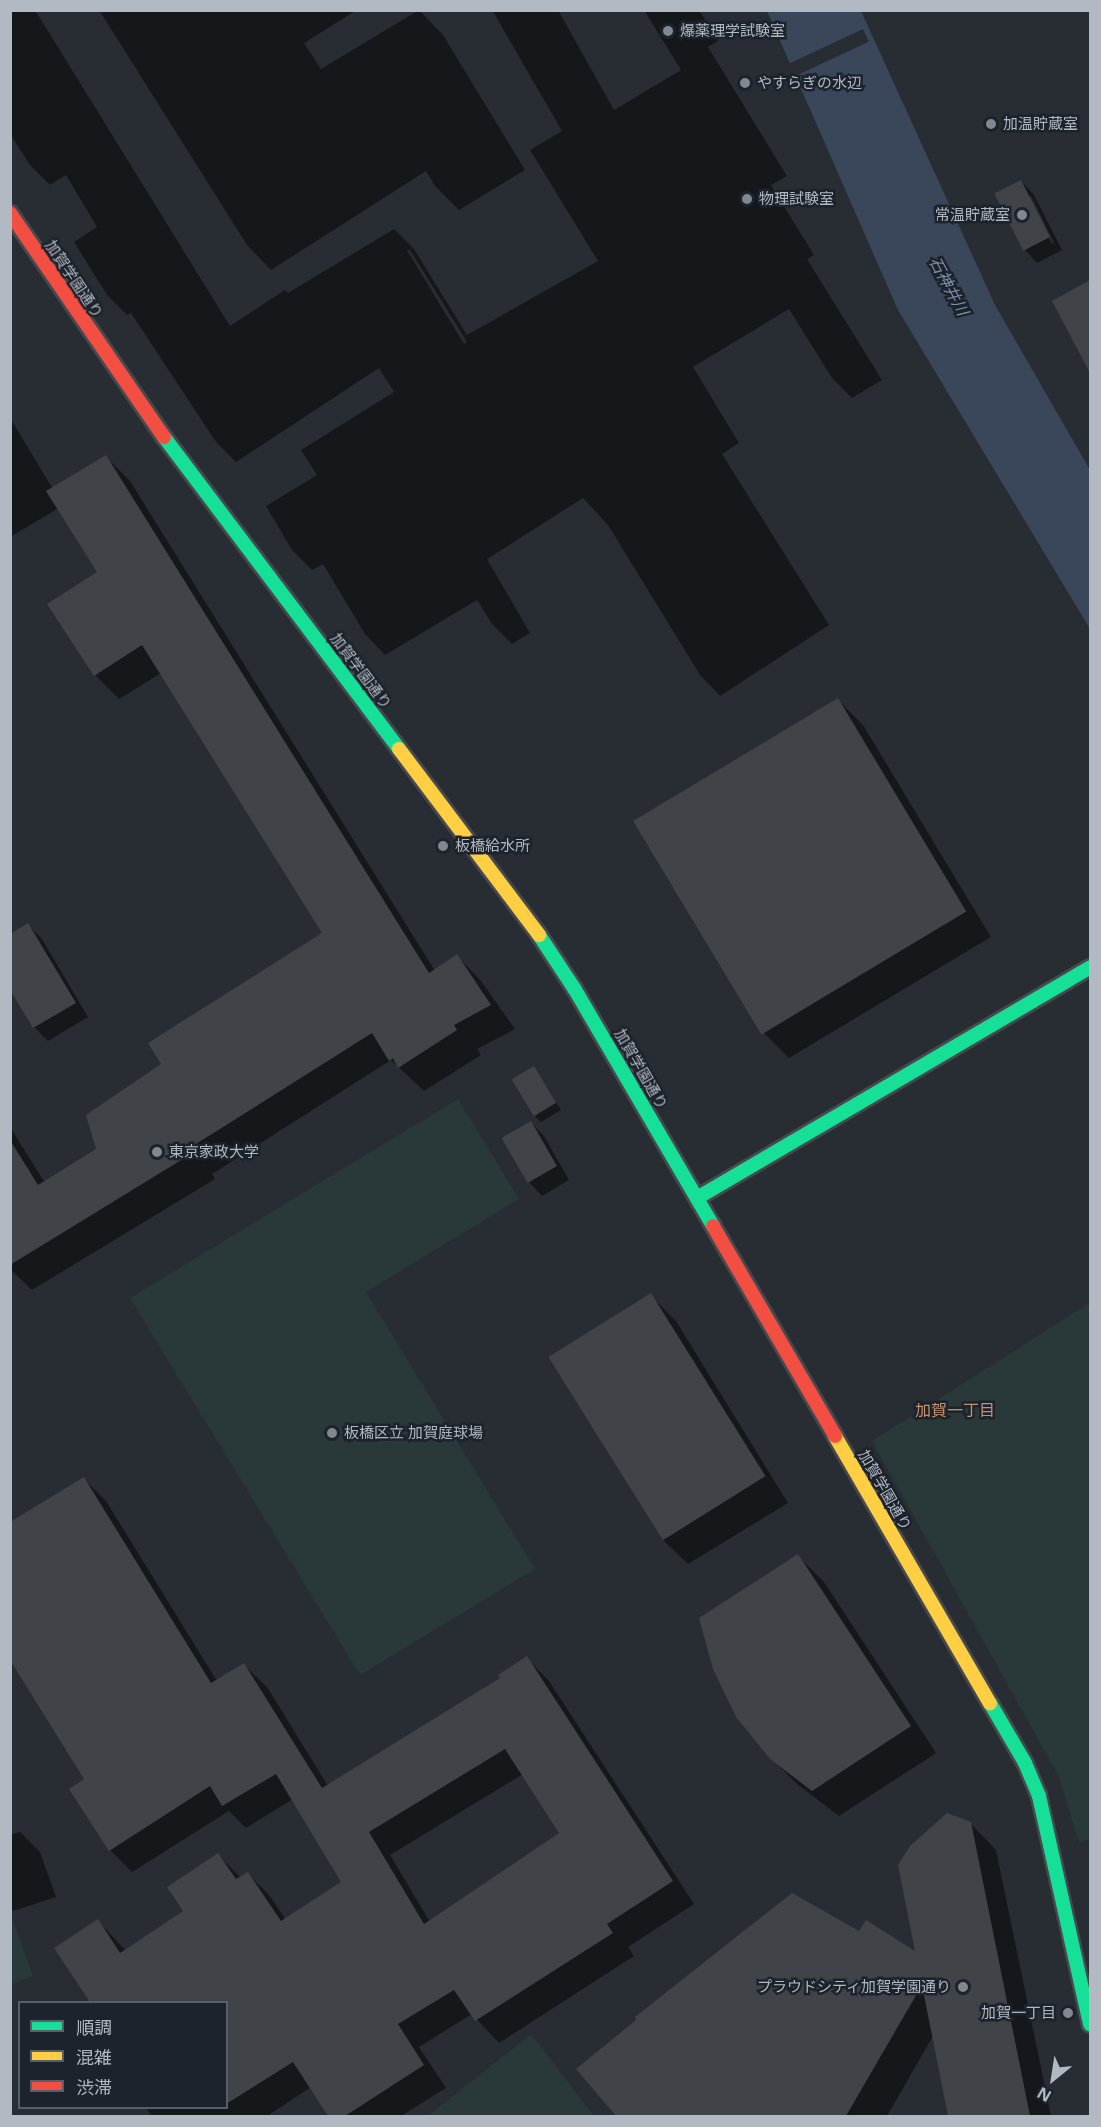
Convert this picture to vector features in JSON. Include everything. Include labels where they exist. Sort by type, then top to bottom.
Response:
[{"type":"street","name":"加賀学園通り","points":[[10,213],[150,419],[541,937],[574,988],[1025,1763],[1039,1796],[1055,1859],[1090,2024]]},
{"type":"street","points":[[697,1198],[1090,967]]},
{"type":"shaded area","name":"板橋区立 加賀庭球場","points":[[458,1099],[519,1199],[366,1292],[535,1569],[360,1675],[130,1298]]},
{"type":"shaded area","points":[[1088,1304],[1090,1308],[1090,1839],[1079,1843],[1059,1777],[872,1441]]},
{"type":"shaded area","points":[[10,1912],[33,1976],[11,1984],[10,1984]]},
{"type":"shaded area","points":[[531,2034],[594,2116],[428,2116]]},
{"type":"water","name":"石神井川","points":[[767,11],[861,11],[995,305],[1090,470],[1090,629],[898,310]]},
{"type":"pier","points":[[863,29],[869,42],[795,76],[789,64]]},
{"type":"building","name":"常温貯蔵室","points":[[1021,180],[1050,237],[1023,251],[994,194]]},
{"type":"building","points":[[1090,280],[1090,373],[1052,301]]},
{"type":"building","points":[[106,455],[429,973],[457,954],[491,1005],[454,1025],[457,1030],[398,1068],[393,1058],[389,1061],[372,1033],[188,1149],[191,1154],[10,1265],[10,1140],[38,1185],[96,1149],[86,1115],[161,1064],[148,1043],[322,933],[142,645],[94,676],[47,604],[97,572],[46,491]]},
{"type":"building","points":[[838,698],[966,911],[761,1035],[633,821]]},
{"type":"building","points":[[28,923],[76,1003],[33,1028],[10,990],[10,934]]},
{"type":"building","points":[[534,1066],[556,1103],[534,1116],[512,1079]]},
{"type":"building","points":[[531,1121],[557,1166],[528,1183],[502,1138]]},
{"type":"building","points":[[651,1293],[765,1476],[663,1540],[548,1357]]},
{"type":"building","points":[[84,1477],[211,1683],[244,1663],[322,1788],[500,1678],[498,1675],[527,1656],[673,1881],[607,1924],[613,1933],[475,2021],[454,1990],[398,2024],[424,2065],[345,2116],[328,2116],[293,2062],[228,2103],[228,2001],[89,2001],[54,1948],[98,1919],[120,1953],[183,1911],[167,1887],[218,1853],[236,1879],[248,1872],[281,1921],[341,1882],[276,1774],[222,1806],[210,1786],[109,1851],[69,1789],[84,1779],[10,1660],[10,1522]],"holes":[[[505,1749],[559,1833],[424,1924],[369,1832]]]},
{"type":"building","points":[[798,1554],[911,1726],[812,1791],[770,1759],[736,1717],[713,1669],[699,1618]]},
{"type":"building","points":[[947,1813],[971,1822],[1030,2116],[948,2116],[922,1985],[846,2116],[616,2116],[576,2069],[636,2020],[635,2017],[792,1893],[859,1931],[866,1920],[915,1951],[898,1865],[910,1846]]},
{"type":"traffic: fast","points":[[164,437],[399,749]]},
{"type":"traffic: fast","points":[[539,935],[574,988],[713,1226]]},
{"type":"traffic: fast","points":[[697,1198],[1090,967]]},
{"type":"traffic: fast","points":[[990,1703],[1025,1763],[1039,1796],[1090,2024]]},
{"type":"traffic: slow","points":[[399,749],[539,935]]},
{"type":"traffic: slow","points":[[835,1436],[990,1703]]},
{"type":"traffic: jam","points":[[10,213],[164,437]]},
{"type":"traffic: jam","points":[[713,1226],[835,1436]]},
{"type":"place","name":"爆薬理学試験室","points":[[668,31]]},
{"type":"place","name":"やすらぎの水辺","points":[[745,83]]},
{"type":"place","name":"加温貯蔵室","points":[[991,124]]},
{"type":"place","name":"物理試験室","points":[[747,199]]},
{"type":"place","name":"常温貯蔵室","points":[[1022,215]]},
{"type":"place","name":"板橋給水所","points":[[443,846]]},
{"type":"place","name":"東京家政大学","points":[[157,1152]]},
{"type":"place","name":"板橋区立 加賀庭球場","points":[[332,1433]]},
{"type":"place","name":"プラウドシティ加賀学園通り","points":[[963,1987]]},
{"type":"place","name":"加賀一丁目","points":[[1068,2013]]},
{"type":"district","name":"加賀一丁目","points":[[955,1410]]}]
